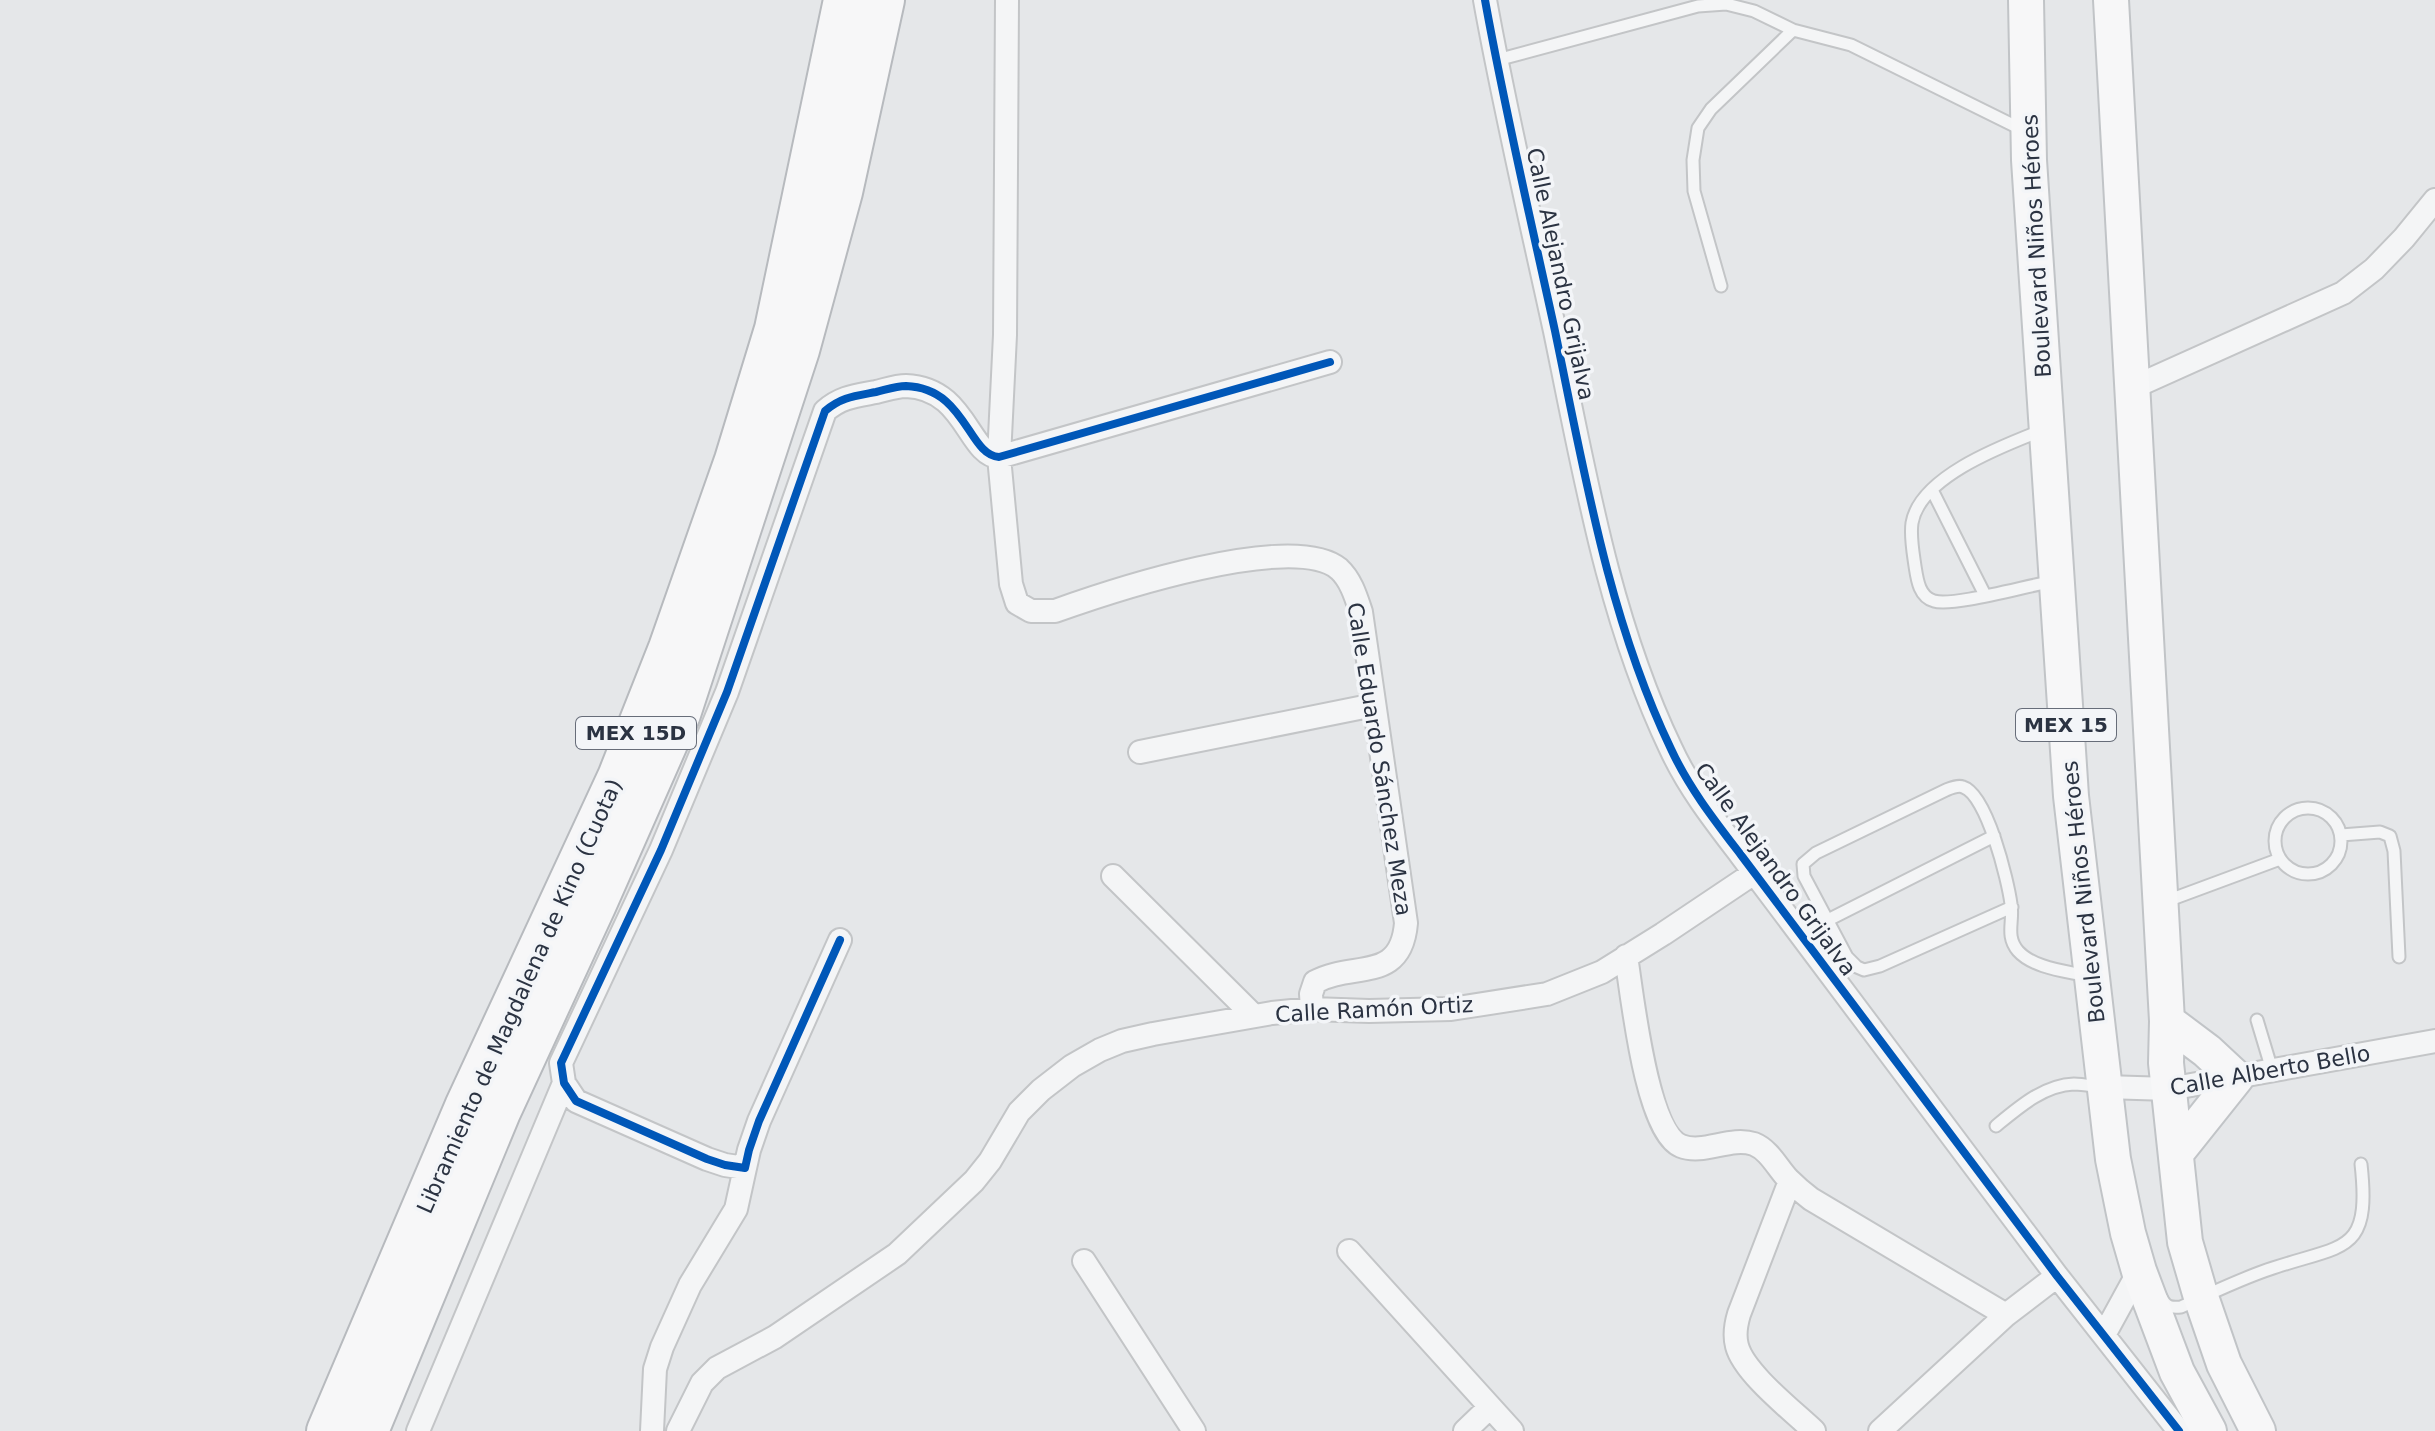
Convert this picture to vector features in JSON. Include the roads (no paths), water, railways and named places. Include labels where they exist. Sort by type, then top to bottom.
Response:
[{"type":"highway","name":"Libramiento de Magdalena de Kino (Cuota)","points":[[327,1431],[465,1107],[618,777],[669,648],[735,460],[775,329],[844,0]]},
{"type":"highway","name":"Libramiento de Magdalena de Kino (Cuota)","points":[[368,1431],[500,1112],[680,714],[799,350],[842,192],[884,0]]},
{"type":"main road","name":"Boulevard Niños Héroes","points":[[2026,0],[2029,133],[2071,796],[2113,1159],[2139,1271],[2177,1372],[2209,1431]]},
{"type":"main road","points":[[2111,0],[2167,1021],[2166,1063],[2185,1242],[2224,1364],[2258,1431]]},
{"type":"main road","points":[[2167,1021],[2236,1078],[2177,1152]]},
{"type":"street","points":[[999,457],[1005,335],[1007,0]]},
{"type":"street","name":"Calle Alejandro Grijalva","points":[[1485,0],[1590,497],[1634,655],[1671,750],[1694,793],[2057,1276],[2179,1431]]},
{"type":"street","points":[[2134,387],[2343,293],[2374,269],[2435,200]]},
{"type":"street","points":[[745,1168],[707,1159],[576,1101],[564,1083],[561,1063],[661,850],[727,692],[825,411],[837,400],[904,386],[920,389],[943,398],[955,408],[982,449],[992,457],[999,457],[1330,362]]},
{"type":"street","name":"Calle Eduardo Sánchez Meza","points":[[999,457],[1011,584],[1017,603],[1031,611],[1055,611],[1223,562],[1285,556],[1321,561],[1338,568],[1352,585],[1361,612],[1406,923],[1405,936],[1393,958],[1382,966],[1325,976],[1315,982],[1311,994],[1312,1009]]},
{"type":"street","points":[[1140,752],[1374,705]]},
{"type":"street","name":"Calle Ramón Ortiz","points":[[1113,876],[1254,1016],[1312,1009],[1451,1009],[1547,994],[1602,972],[1754,873]]},
{"type":"street","points":[[652,1431],[655,1369],[662,1347],[690,1285],[736,1209],[759,1121],[840,940]]},
{"type":"street","points":[[1626,956],[1652,1101],[1672,1141],[1683,1147],[1741,1142],[1764,1149],[1790,1181],[1811,1199],[2006,1315]]},
{"type":"street","points":[[678,1431],[702,1383],[717,1368],[775,1337],[838,1295],[897,1254],[929,1226],[982,1171],[1019,1112],[1072,1066],[1122,1041],[1254,1016]]},
{"type":"street","name":"Calle Alberto Bello","points":[[2105,1087],[2169,1089],[2435,1041]]},
{"type":"street","points":[[418,1431],[564,1083]]},
{"type":"street","points":[[1790,1181],[1739,1314],[1735,1329],[1736,1344],[1743,1360],[1754,1373],[1814,1431]]},
{"type":"street","points":[[1349,1251],[1512,1431]]},
{"type":"street","points":[[1084,1261],[1194,1431]]},
{"type":"street","points":[[2104,1335],[2139,1271]]},
{"type":"street","points":[[1880,1431],[2006,1315],[2057,1276]]},
{"type":"street","points":[[1465,1431],[1490,1407]]},
{"type":"lane","points":[[1497,60],[1684,10],[1726,4],[1754,11],[1793,30],[1851,45],[2029,133]]},
{"type":"lane","points":[[1721,286],[1694,191],[1693,160],[1698,128],[1711,109],[1793,30]]},
{"type":"lane","points":[[2047,428],[1965,464],[1932,490],[1912,522],[1918,582],[1924,594],[1933,601],[1952,602],[2057,581]]},
{"type":"lane","points":[[1932,490],[1985,595]]},
{"type":"lane","points":[[2012,907],[1889,963],[1864,970],[1847,957],[1804,876],[1803,864],[1816,853],[1954,786],[1964,787],[1973,793],[1994,836],[2012,907],[2011,939],[2017,950],[2037,963],[2092,978]]},
{"type":"lane","points":[[2316,808],[2327,813],[2336,823],[2341,835],[2341,848],[2336,860],[2326,869],[2314,874],[2301,874],[2280,859],[2275,846],[2276,833],[2281,821],[2290,812],[2316,808]]},
{"type":"lane","points":[[2341,835],[2380,832],[2390,836],[2394,851],[2399,957]]},
{"type":"lane","points":[[1828,920],[1994,836]]},
{"type":"lane","points":[[2160,904],[2280,859]]},
{"type":"lane","points":[[2257,1020],[2272,1070]]},
{"type":"lane","points":[[1996,1126],[2034,1097],[2051,1089],[2073,1084],[2105,1087]]},
{"type":"lane","points":[[2139,1271],[2150,1280],[2165,1305],[2181,1307],[2272,1268],[2327,1253],[2344,1245],[2355,1233],[2363,1215],[2361,1164]]}]
